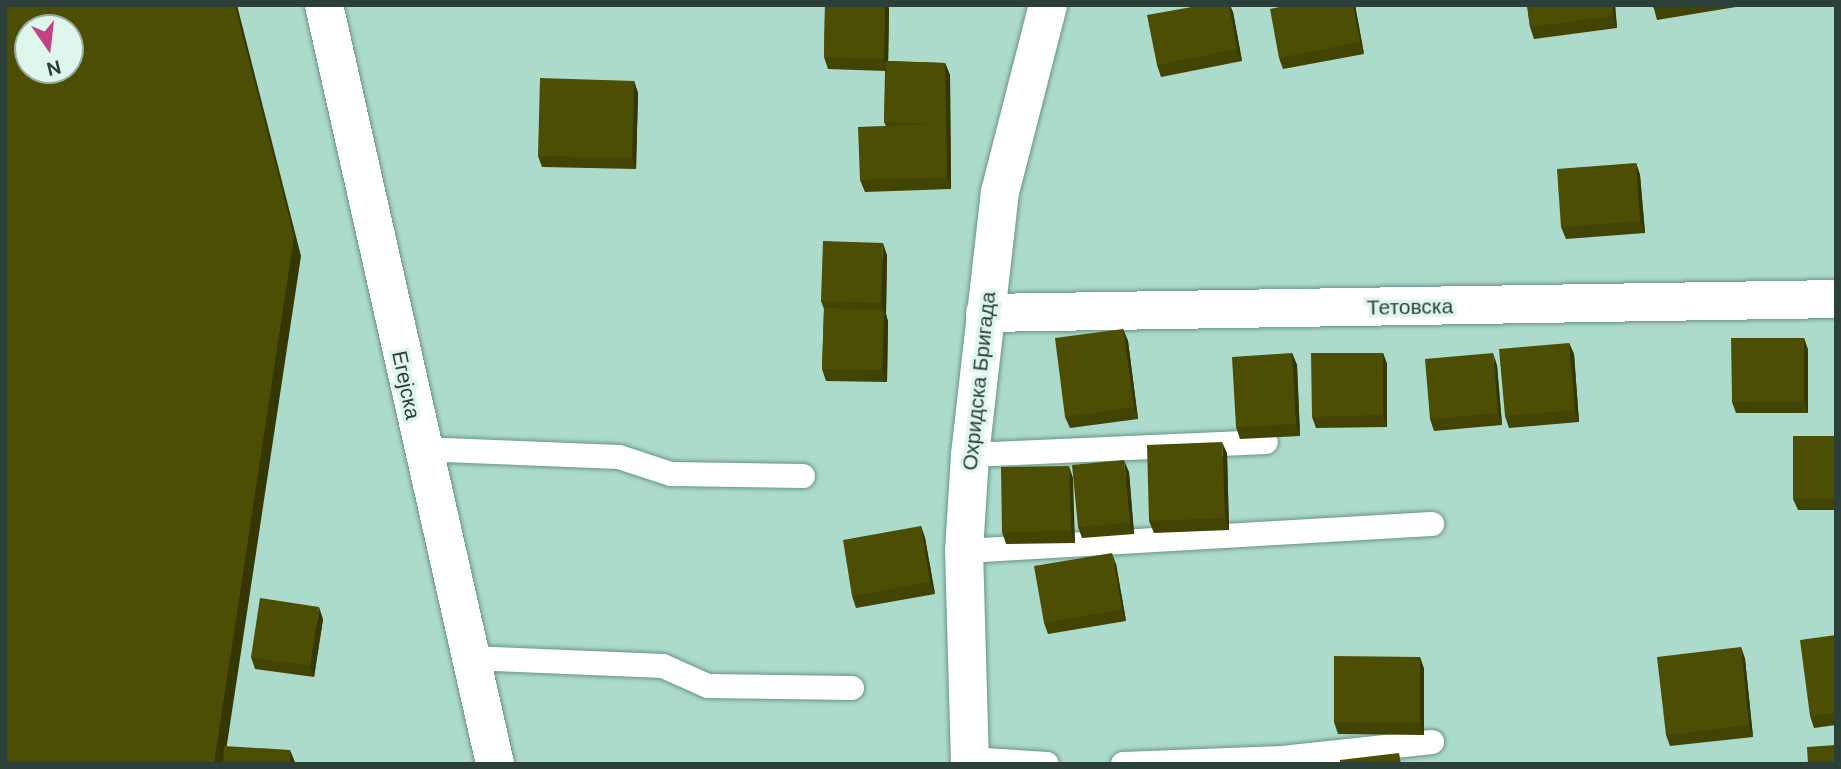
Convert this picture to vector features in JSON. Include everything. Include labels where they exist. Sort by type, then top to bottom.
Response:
[{"type":"street","name":"Егејска","points":[[324,5],[420,449],[495,764]]},
{"type":"street","name":"Охридска Бригада","points":[[970,761],[964,551],[970,455],[1000,192],[1048,5]]},
{"type":"street","name":"Тетовска","points":[[985,313],[1836,299]]},
{"type":"lane","points":[[970,455],[1266,442]]},
{"type":"lane","points":[[420,449],[620,457],[671,474],[803,476]]},
{"type":"lane","points":[[964,551],[1432,524]]},
{"type":"lane","points":[[470,658],[663,666],[708,686],[852,688]]},
{"type":"lane","points":[[1123,764],[1282,758],[1432,742]]},
{"type":"lane","points":[[970,761],[1047,764]]},
{"type":"building","points":[[5,5],[235,5],[294,237],[214,764],[5,764]]},
{"type":"building","points":[[825,5],[885,5],[884,59],[824,57]]},
{"type":"building","points":[[1203,5],[1229,5],[1237,49],[1157,65],[1147,15]]},
{"type":"building","points":[[1289,5],[1353,5],[1360,42],[1279,58],[1270,9]]},
{"type":"building","points":[[1527,5],[1612,5],[1613,16],[1530,27]]},
{"type":"building","points":[[886,61],[945,63],[947,177],[860,180],[858,127],[934,124],[884,122]]},
{"type":"building","points":[[540,78],[634,81],[632,158],[538,156]]},
{"type":"building","points":[[1636,163],[1640,221],[1561,227],[1557,169]]},
{"type":"building","points":[[823,241],[883,243],[881,303],[821,301]]},
{"type":"building","points":[[824,308],[884,310],[882,370],[822,369]]},
{"type":"building","points":[[1123,329],[1134,407],[1065,417],[1055,338]]},
{"type":"building","points":[[1731,338],[1804,338],[1804,401],[1732,402]]},
{"type":"building","points":[[1569,343],[1575,410],[1505,416],[1499,349]]},
{"type":"building","points":[[1292,353],[1296,424],[1236,427],[1232,357]]},
{"type":"building","points":[[1311,353],[1383,353],[1383,415],[1312,417]]},
{"type":"building","points":[[1493,353],[1498,413],[1430,419],[1425,359]]},
{"type":"building","points":[[1793,436],[1836,436],[1836,499],[1793,499]]},
{"type":"building","points":[[1222,442],[1225,518],[1149,521],[1147,445]]},
{"type":"building","points":[[1124,460],[1130,523],[1078,527],[1072,465]]},
{"type":"building","points":[[1069,466],[1071,531],[1002,532],[1001,467]]},
{"type":"building","points":[[921,526],[930,582],[852,596],[843,540]]},
{"type":"building","points":[[1112,553],[1122,609],[1044,623],[1034,566]]},
{"type":"building","points":[[260,598],[319,607],[310,666],[251,657]]},
{"type":"building","points":[[1836,635],[1836,713],[1810,716],[1800,640]]},
{"type":"building","points":[[1741,647],[1749,725],[1666,735],[1657,657]]},
{"type":"building","points":[[1334,656],[1420,657],[1420,723],[1334,722]]},
{"type":"building","points":[[1836,745],[1836,764],[1808,764],[1807,747]]},
{"type":"building","points":[[224,746],[290,750],[290,764],[223,764]]},
{"type":"building","points":[[1399,753],[1401,764],[1340,764],[1340,760]]}]
